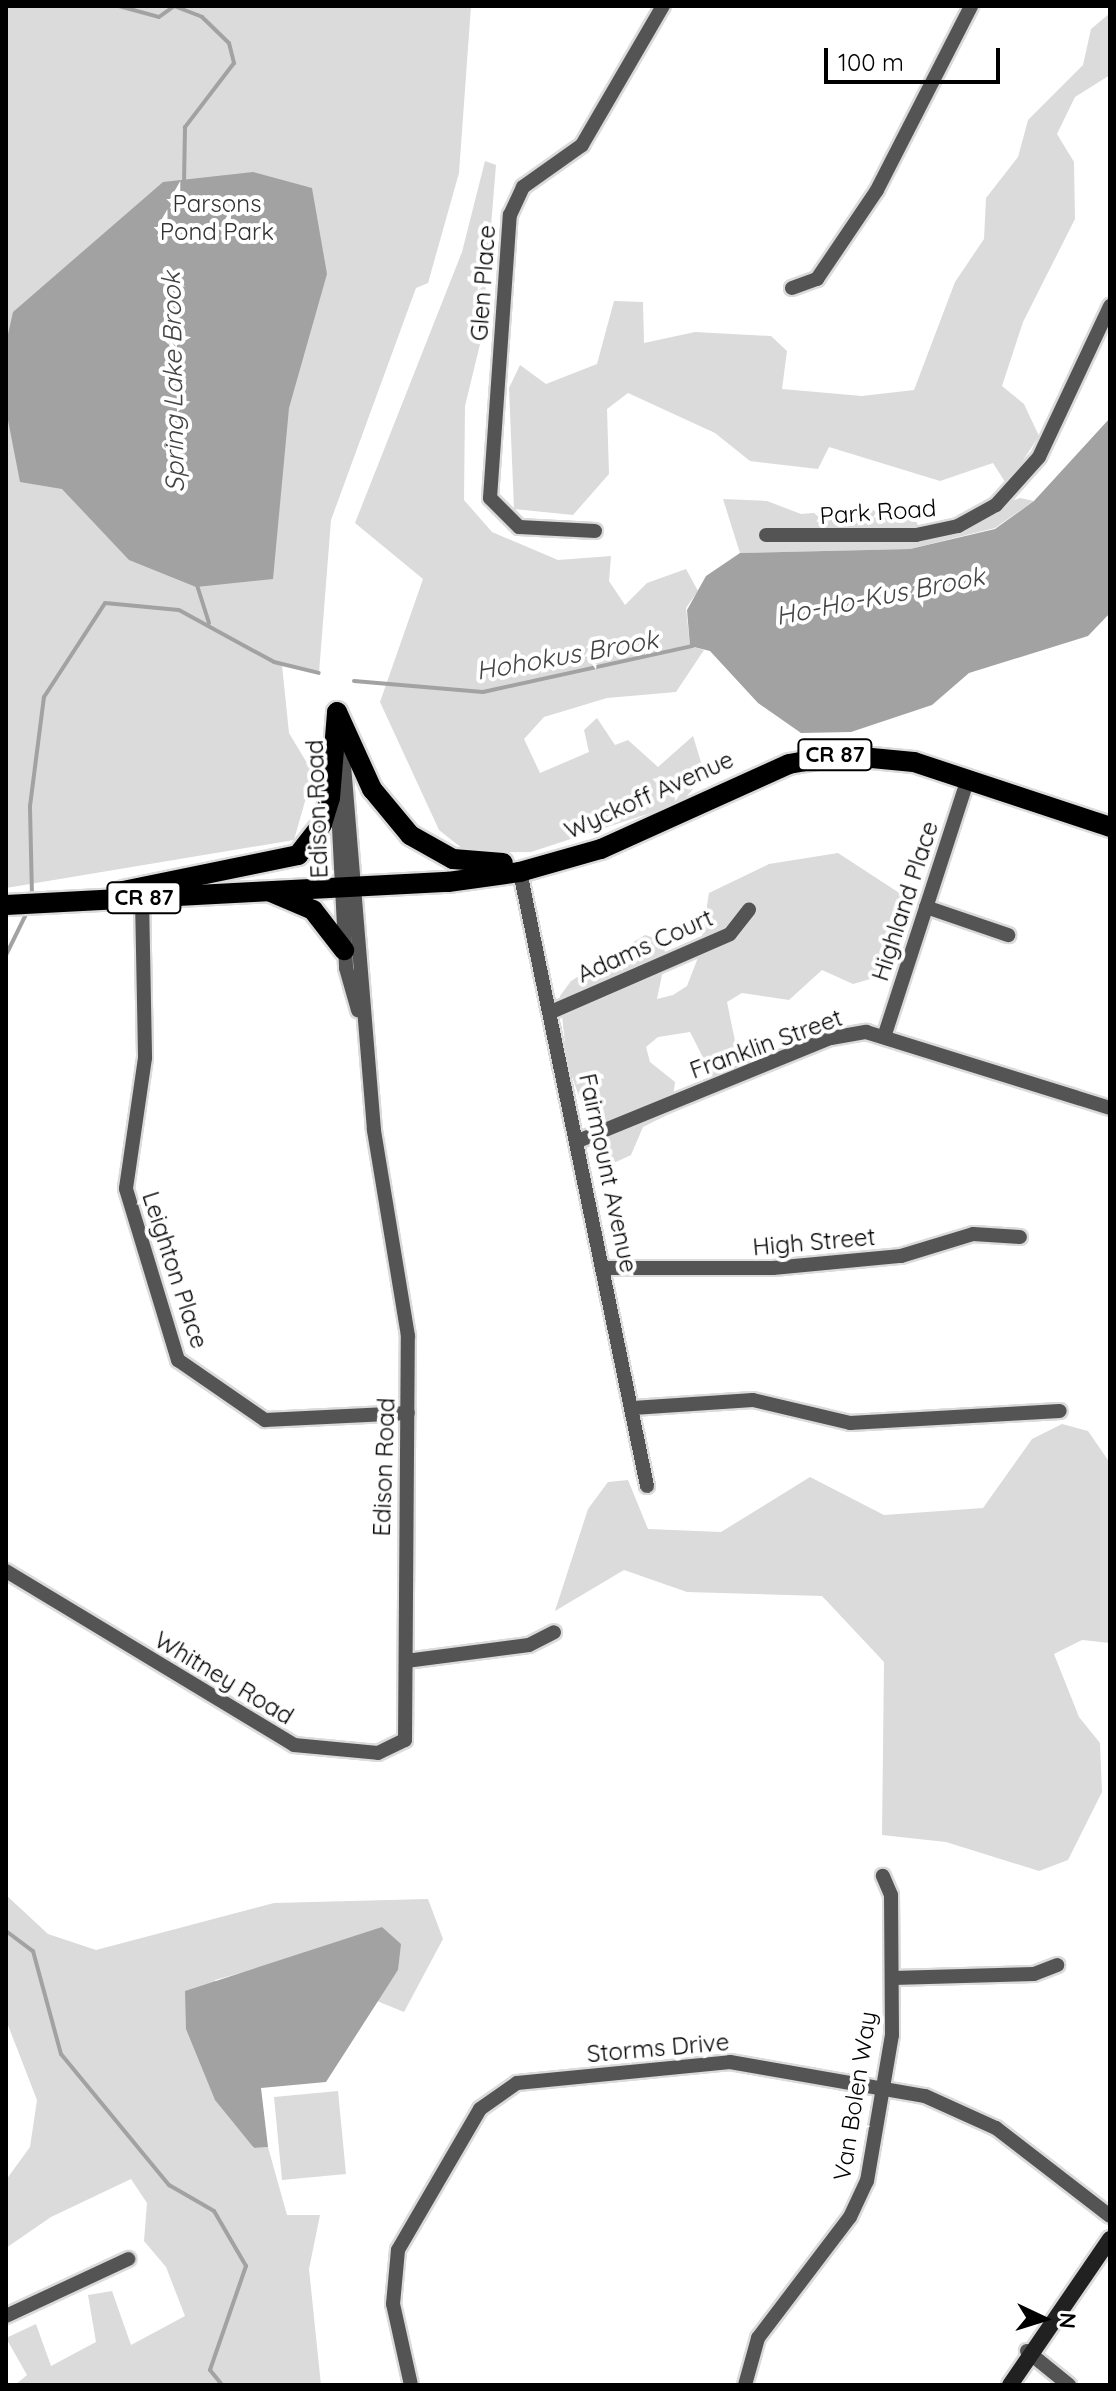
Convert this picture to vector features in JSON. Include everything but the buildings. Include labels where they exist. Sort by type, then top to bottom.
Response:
[{"type":"main road","points":[[337,712],[382,805],[426,846],[476,863],[558,862]]},
{"type":"main road","points":[[89,901],[298,855],[322,824],[330,798],[337,712]]},
{"type":"main road","name":"Wyckoff Avenue","points":[[22,905],[520,872],[558,862],[814,758],[893,757],[1110,827]]},
{"type":"main road","points":[[267,890],[313,910],[344,950]]},
{"type":"main road","points":[[1010,2385],[1027,2351],[1110,2239]]},
{"type":"street","name":"Glen Place","points":[[595,531],[519,527],[490,498],[510,215],[523,187],[582,145],[663,6]]},
{"type":"street","points":[[792,288],[817,279],[869,202],[971,6]]},
{"type":"street","name":"Park Road","points":[[766,535],[916,535],[958,526],[996,505],[1039,457],[1110,306]]},
{"type":"street","name":"Edison Road","points":[[337,712],[349,885],[366,1037],[403,1280],[408,1413],[406,1661]]},
{"type":"street","name":"Highland Place","points":[[885,1034],[967,781]]},
{"type":"street","name":"Fairmount Avenue","points":[[520,872],[608,1268],[647,1486]]},
{"type":"street","name":"Edison Road","points":[[349,885],[344,950],[366,1037]]},
{"type":"street","name":"Leighton Place","points":[[142,898],[145,1058],[126,1189],[178,1360],[265,1420],[408,1413]]},
{"type":"street","points":[[926,907],[1008,935]]},
{"type":"street","name":"Adams Court","points":[[551,1012],[730,934],[749,910]]},
{"type":"street","name":"Franklin Street","points":[[578,1141],[831,1038],[885,1034],[1110,1108]]},
{"type":"street","name":"High Street","points":[[608,1268],[773,1268],[901,1256],[973,1234],[1020,1237]]},
{"type":"street","points":[[633,1408],[753,1400],[841,1423],[1060,1411]]},
{"type":"street","name":"Whitney Road","points":[[6,1571],[258,1727],[307,1748],[397,1748],[408,1728],[406,1661]]},
{"type":"street","points":[[406,1661],[529,1645],[554,1632]]},
{"type":"street","name":"Van Bolen Way","points":[[745,2385],[758,2338],[858,2202],[883,2088],[893,1978],[891,1895],[883,1876]]},
{"type":"street","points":[[893,1978],[1034,1974],[1057,1965]]},
{"type":"street","name":"Storms Drive","points":[[411,2385],[393,2304],[398,2250],[480,2109],[505,2088],[730,2062],[883,2088],[972,2114],[1110,2216]]},
{"type":"street","points":[[6,2316],[128,2259]]},
{"type":"street","points":[[1027,2351],[1069,2385]]},
{"type":"green space","name":"Parsons Pond Park","points":[[6,6],[471,6],[459,173],[428,283],[416,288],[331,520],[319,673],[282,665],[289,733],[313,773],[294,840],[6,888]]},
{"type":"green space","points":[[1110,13],[1110,75],[1075,97],[1057,134],[1074,162],[1075,219],[1023,322],[1002,386],[1024,404],[1039,436],[1007,485],[993,463],[940,481],[829,447],[818,469],[750,461],[715,433],[628,393],[607,409],[609,474],[573,515],[514,509],[509,388],[520,365],[546,384],[597,364],[614,301],[643,302],[644,343],[695,332],[771,336],[787,351],[782,389],[862,396],[914,390],[955,282],[984,239],[986,198],[1018,157],[1028,120],[1083,65],[1091,29]]},
{"type":"green space","points":[[485,161],[496,165],[482,336],[465,406],[464,500],[492,532],[558,560],[611,556],[609,581],[625,605],[647,583],[686,569],[698,591],[686,608],[690,646],[704,650],[676,692],[607,698],[544,717],[524,739],[540,773],[589,752],[584,730],[597,718],[615,745],[628,740],[658,767],[693,736],[705,775],[681,803],[531,852],[468,853],[439,830],[380,702],[423,579],[355,523],[462,252]]},
{"type":"green space","points":[[1020,498],[1034,501],[995,528],[910,549],[740,553],[723,499],[767,501],[801,514],[909,505],[920,530]]},
{"type":"green space","points":[[838,853],[907,898],[894,963],[884,975],[853,984],[822,970],[789,1000],[742,993],[727,1002],[742,1075],[728,1085],[713,1077],[690,1032],[658,1037],[646,1047],[650,1062],[675,1082],[671,1113],[643,1127],[631,1155],[616,1162],[601,1157],[567,1063],[560,996],[571,981],[645,935],[661,940],[666,955],[657,999],[673,995],[687,986],[699,955],[709,893],[769,864]]},
{"type":"green space","points":[[1062,1424],[1088,1431],[1110,1463],[1110,1643],[1082,1640],[1054,1654],[1079,1717],[1100,1743],[1102,1792],[1068,1860],[1039,1871],[946,1842],[882,1835],[884,1662],[822,1596],[687,1592],[624,1570],[555,1611],[588,1509],[608,1482],[628,1480],[648,1529],[721,1532],[810,1477],[884,1515],[983,1508],[1032,1439]]},
{"type":"green space","points":[[6,1895],[48,1934],[96,1950],[274,1903],[428,1899],[443,1939],[404,2012],[377,2001],[398,1970],[382,1927],[340,1946],[215,1980],[253,2148],[268,2147],[287,2215],[320,2215],[309,2269],[321,2385],[15,2385],[27,2375],[6,2338],[36,2324],[51,2366],[96,2342],[88,2295],[112,2291],[131,2345],[185,2316],[166,2267],[144,2241],[147,2203],[131,2179],[51,2217],[6,2248],[6,2180],[30,2147],[37,2100],[6,2020]]},
{"type":"green space","points":[[338,2091],[346,2174],[282,2180],[274,2097]]},
{"type":"water","points":[[253,172],[312,188],[327,274],[289,408],[273,579],[196,587],[129,560],[62,489],[20,482],[6,410],[6,343],[13,312],[163,182]]},
{"type":"water","name":"Ho-Ho-Kus Brook","points":[[1110,418],[1110,613],[1088,636],[969,673],[932,705],[851,732],[801,733],[758,703],[710,651],[690,646],[687,610],[706,576],[740,553],[910,549],[995,529],[1034,501]]},
{"type":"water","points":[[382,1927],[401,1944],[398,1970],[326,2082],[261,2088],[268,2147],[254,2148],[215,2100],[186,2029],[185,1991]]},
{"type":"waterway","name":"Spring Lake Brook","points":[[119,6],[159,17],[174,6],[202,17],[229,43],[234,63],[185,127],[184,182]]},
{"type":"waterway","name":"Spring Lake Brook","points":[[196,582],[209,623]]},
{"type":"waterway","name":"Hohokus Brook","points":[[32,896],[30,806],[44,697],[105,603],[179,610],[274,662],[319,673]]},
{"type":"waterway","name":"Hohokus Brook","points":[[354,681],[483,692],[693,646]]},
{"type":"waterway","points":[[6,955],[29,908]]},
{"type":"waterway","name":"Hohokus Brook","points":[[6,1931],[33,1951],[61,2054],[169,2185],[214,2211],[246,2266],[210,2370],[222,2385]]}]
